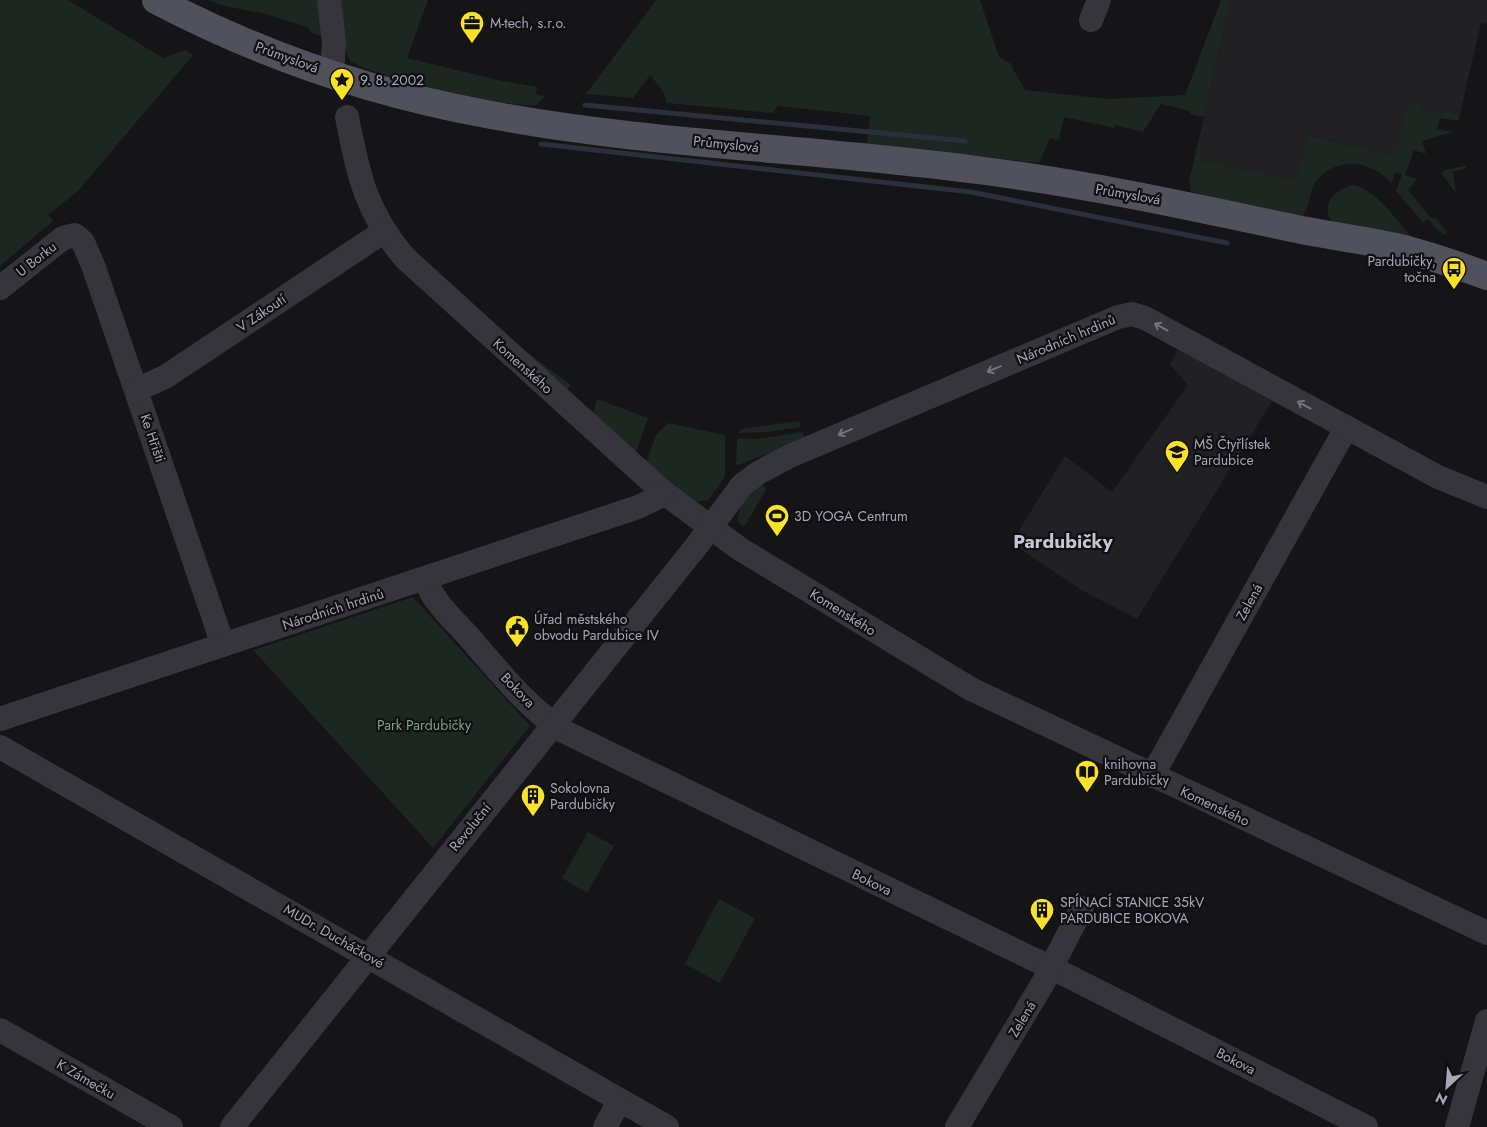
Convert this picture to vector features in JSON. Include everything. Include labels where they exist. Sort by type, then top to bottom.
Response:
[{"type":"main road","name":"Průmyslová","points":[[156,0],[249,44],[332,74],[411,97],[511,119],[750,147],[975,169],[1170,201],[1312,232],[1403,249],[1487,276]]},
{"type":"main road","name":"Průmyslová","points":[[1312,232],[1420,264],[1487,289]]},
{"type":"street","points":[[329,0],[334,42],[332,74]]},
{"type":"street","name":"Komenského","points":[[347,117],[360,178],[383,232],[422,275],[663,492],[710,528],[756,559],[971,689],[1487,933]]},
{"type":"street","name":"V Zákoutí","points":[[136,390],[165,377],[383,232]]},
{"type":"street","name":"U Borku","points":[[0,288],[58,242],[69,235],[75,236]]},
{"type":"street","name":"Ke Hřišti","points":[[75,236],[83,242],[88,251],[223,645]]},
{"type":"street","name":"Národních hrdinů","points":[[710,528],[742,485],[758,473],[790,456],[1118,317],[1132,314],[1145,318],[1438,477],[1487,497]]},
{"type":"street","name":"Zelená","points":[[1152,776],[1346,428]]},
{"type":"street","name":"Národních hrdinů","points":[[0,719],[638,507],[655,499],[663,492]]},
{"type":"street","name":"Revoluční","points":[[232,1127],[367,955],[710,528]]},
{"type":"street","name":"Bokova","points":[[425,579],[435,599],[496,667],[552,724],[1050,968],[1366,1127]]},
{"type":"street","name":"MUDr. Ducháčkové","points":[[0,747],[667,1127]]},
{"type":"street","name":"Zelená","points":[[957,1127],[1050,968],[1082,908]]},
{"type":"street","points":[[1457,1127],[1487,1021]]},
{"type":"street","name":"K Zámečku","points":[[0,1030],[171,1127]]},
{"type":"street","points":[[605,1127],[620,1100]]},
{"type":"shaded area","points":[[1231,0],[1487,0],[1487,24],[1481,23],[1460,114],[1445,110],[1444,114],[1421,109],[1396,156],[1308,135],[1297,180],[1200,160],[1201,144],[1198,143]]},
{"type":"shaded area","name":"MŠ Čtyřlístek Pardubice","points":[[1179,347],[1273,400],[1137,619],[1083,591],[1011,543],[1065,456],[1112,492],[1188,385],[1170,365]]},
{"type":"green space","points":[[0,0],[68,0],[163,58],[185,50],[193,55],[78,191],[48,215],[53,221],[0,266]]},
{"type":"green space","points":[[207,0],[320,0],[322,36],[313,34],[307,27],[266,14],[224,6]]},
{"type":"green space","points":[[338,0],[428,0],[407,58],[502,81],[537,87],[536,94],[545,96],[536,105],[500,102],[410,82],[361,66],[350,60],[347,55],[343,41]]},
{"type":"green space","points":[[656,0],[980,0],[999,57],[1010,63],[1025,90],[1108,99],[1185,95],[1221,0],[1231,0],[1204,117],[1190,114],[1190,111],[1161,104],[1143,132],[1115,125],[1114,128],[1064,117],[1059,140],[1050,138],[1039,163],[867,144],[870,116],[778,106],[773,113],[667,103],[664,93],[650,75],[633,98],[586,94]]},
{"type":"green space","points":[[1408,102],[1422,105],[1421,109],[1444,113],[1445,110],[1460,114],[1458,121],[1440,118],[1437,129],[1453,132],[1422,141],[1426,154],[1414,150],[1405,175],[1417,179],[1408,190],[1432,219],[1435,217],[1446,231],[1447,236],[1437,230],[1428,219],[1423,223],[1396,191],[1402,174],[1395,172],[1392,184],[1374,170],[1353,164],[1332,168],[1323,174],[1315,183],[1306,211],[1300,218],[1191,192],[1189,181],[1198,143],[1201,143],[1200,160],[1297,180],[1307,135],[1396,156]]},
{"type":"green space","points":[[1465,166],[1466,168],[1453,172],[1456,193],[1442,174],[1444,170]]},
{"type":"green space","points":[[1355,185],[1364,189],[1381,202],[1416,242],[1335,225],[1328,212],[1328,205],[1331,199],[1341,190]]},
{"type":"green space","points":[[528,353],[571,385],[565,392],[525,356]]},
{"type":"green space","points":[[597,399],[648,418],[635,455],[592,417]]},
{"type":"green space","points":[[799,421],[801,427],[767,432],[738,433],[741,429]]},
{"type":"green space","points":[[668,423],[725,435],[725,477],[708,500],[696,502],[645,465],[656,435]]},
{"type":"green space","points":[[803,432],[805,440],[738,465],[736,464],[737,438],[757,439]]},
{"type":"green space","points":[[759,484],[767,488],[744,527],[737,522],[741,504]]},
{"type":"green space","name":"Park Pardubičky","points":[[413,597],[530,726],[433,848],[253,650]]},
{"type":"green space","points":[[588,832],[614,846],[587,893],[562,878]]},
{"type":"green space","points":[[719,899],[755,918],[720,983],[685,964]]},
{"type":"waterway","points":[[585,105],[965,141]]},
{"type":"waterway","points":[[541,144],[971,192],[1227,243]]},
{"type":"place","name":"M-tech, s.r.o.","points":[[472,44]]},
{"type":"place","name":"9. 8. 2002","points":[[342,101]]},
{"type":"place","name":"Pardubičky, točna","points":[[1454,290]]},
{"type":"place","name":"MŠ Čtyřlístek Pardubice","points":[[1177,473]]},
{"type":"place","name":"3D YOGA Centrum","points":[[777,537]]},
{"type":"place","name":"Úřad městského obvodu Pardubice IV","points":[[517,648]]},
{"type":"place","name":"knihovna Pardubičky","points":[[1087,793]]},
{"type":"place","name":"Sokolovna Pardubičky","points":[[533,817]]},
{"type":"place","name":"SPÍNACÍ STANICE 35kV PARDUBICE BOKOVA","points":[[1042,931]]},
{"type":"district","name":"Pardubičky","points":[[1063,541]]}]
